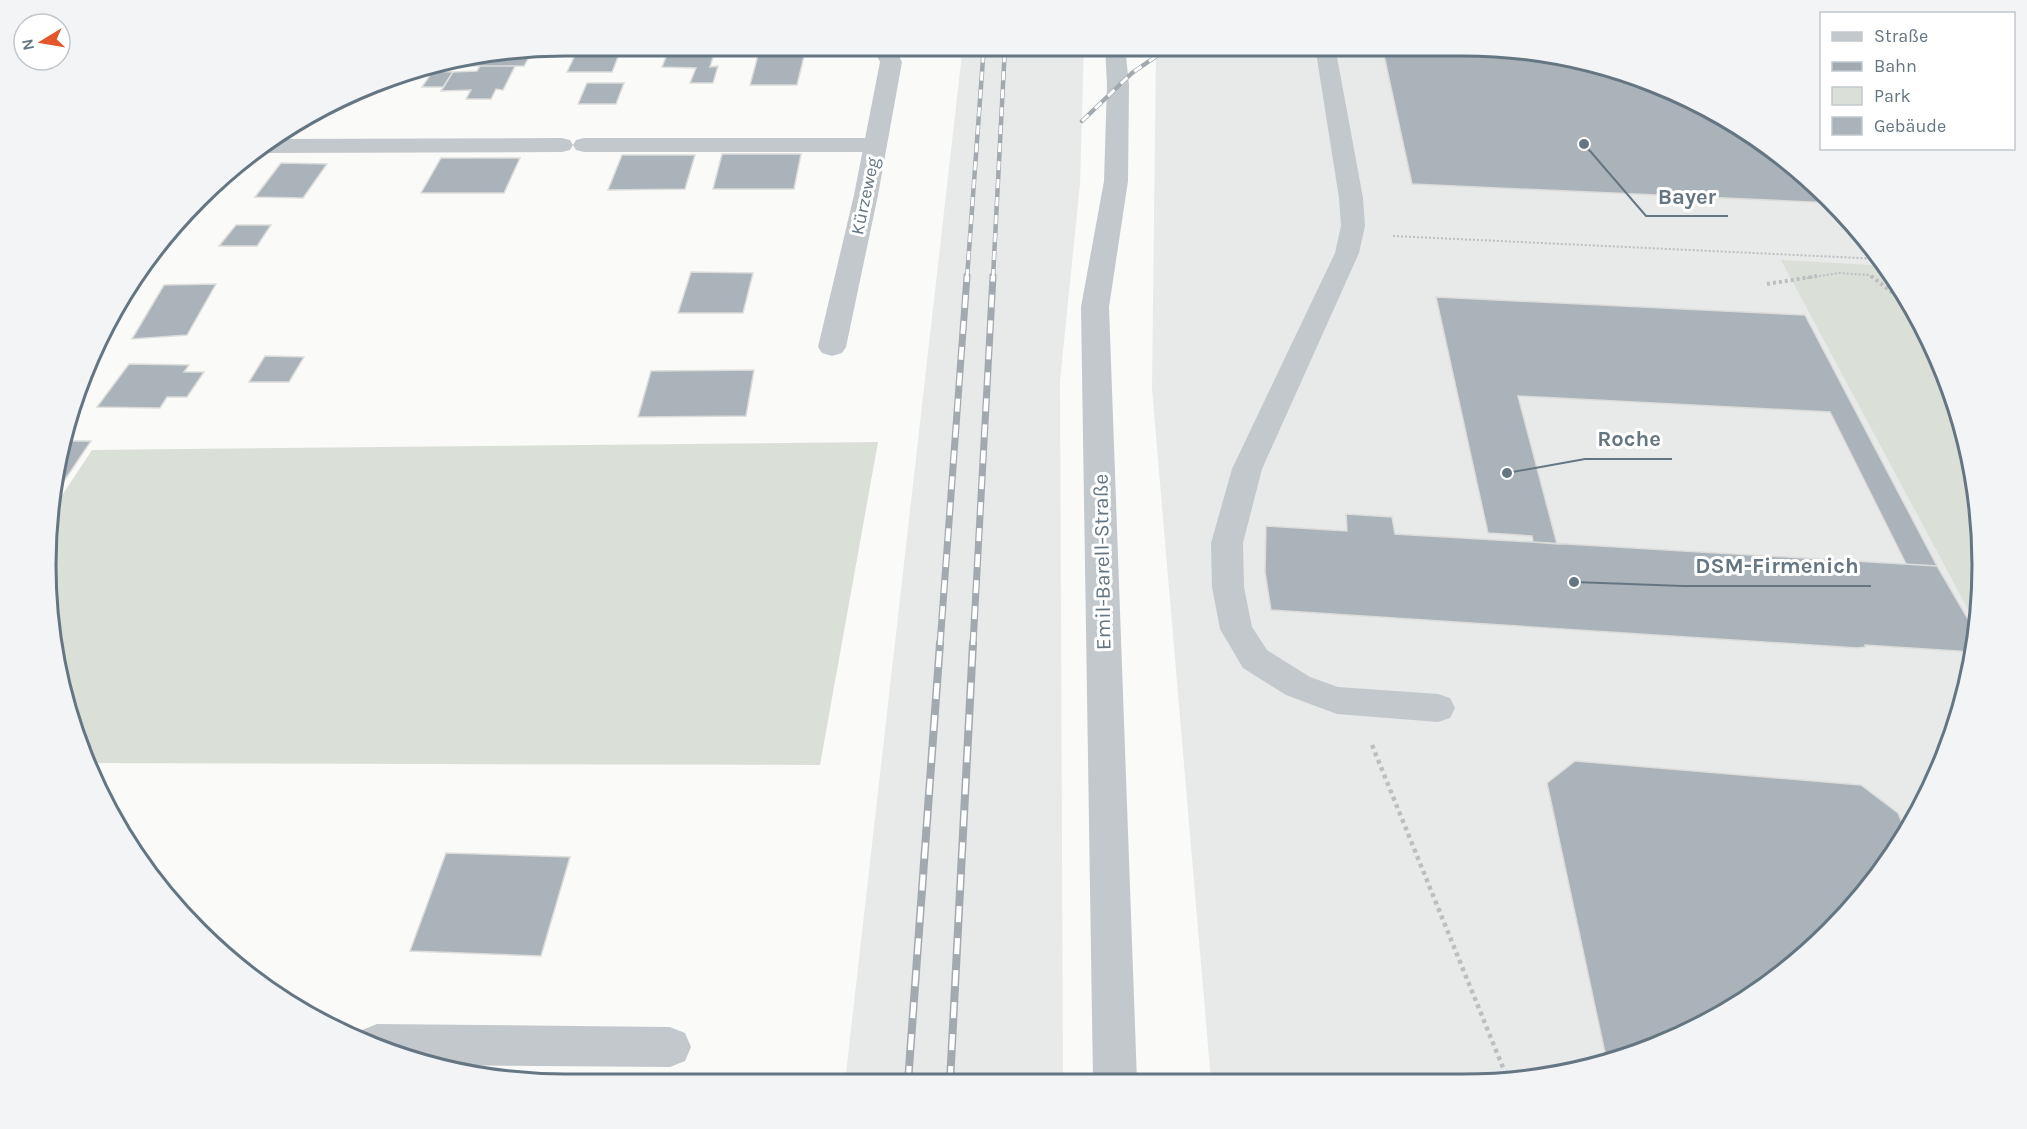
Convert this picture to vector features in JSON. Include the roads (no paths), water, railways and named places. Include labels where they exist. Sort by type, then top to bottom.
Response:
[{"type":"street","name":"Kürzeweg","points":[[832,347],[876,145],[891,62],[888,56]]},
{"type":"street","name":"Emil-Barell-Straße","points":[[1115,1074],[1095,307],[1116,181],[1118,85],[1116,56]]},
{"type":"lane","points":[[1327,56],[1351,198],[1351,234],[1347,253],[1247,469],[1227,543],[1228,587],[1236,629],[1255,659],[1298,686],[1337,700],[1438,708]]},
{"type":"lane","points":[[275,146],[562,145]]},
{"type":"lane","points":[[584,145],[876,145]]},
{"type":"lane","points":[[396,1044],[670,1047]]},
{"type":"railway","points":[[967,278],[983,56]]},
{"type":"railway","points":[[993,278],[1004,56]]},
{"type":"railway","points":[[1082,121],[1132,73],[1157,56]]},
{"type":"railway","points":[[940,645],[967,276]]},
{"type":"railway","points":[[973,645],[993,276]]},
{"type":"railway","points":[[909,1074],[940,643]]},
{"type":"railway","points":[[950,1074],[973,643]]},
{"type":"place","name":"Bayer","points":[[1584,144]]},
{"type":"place","name":"Roche","points":[[1507,473]]},
{"type":"place","name":"DSM-Firmenich","points":[[1574,582]]}]
